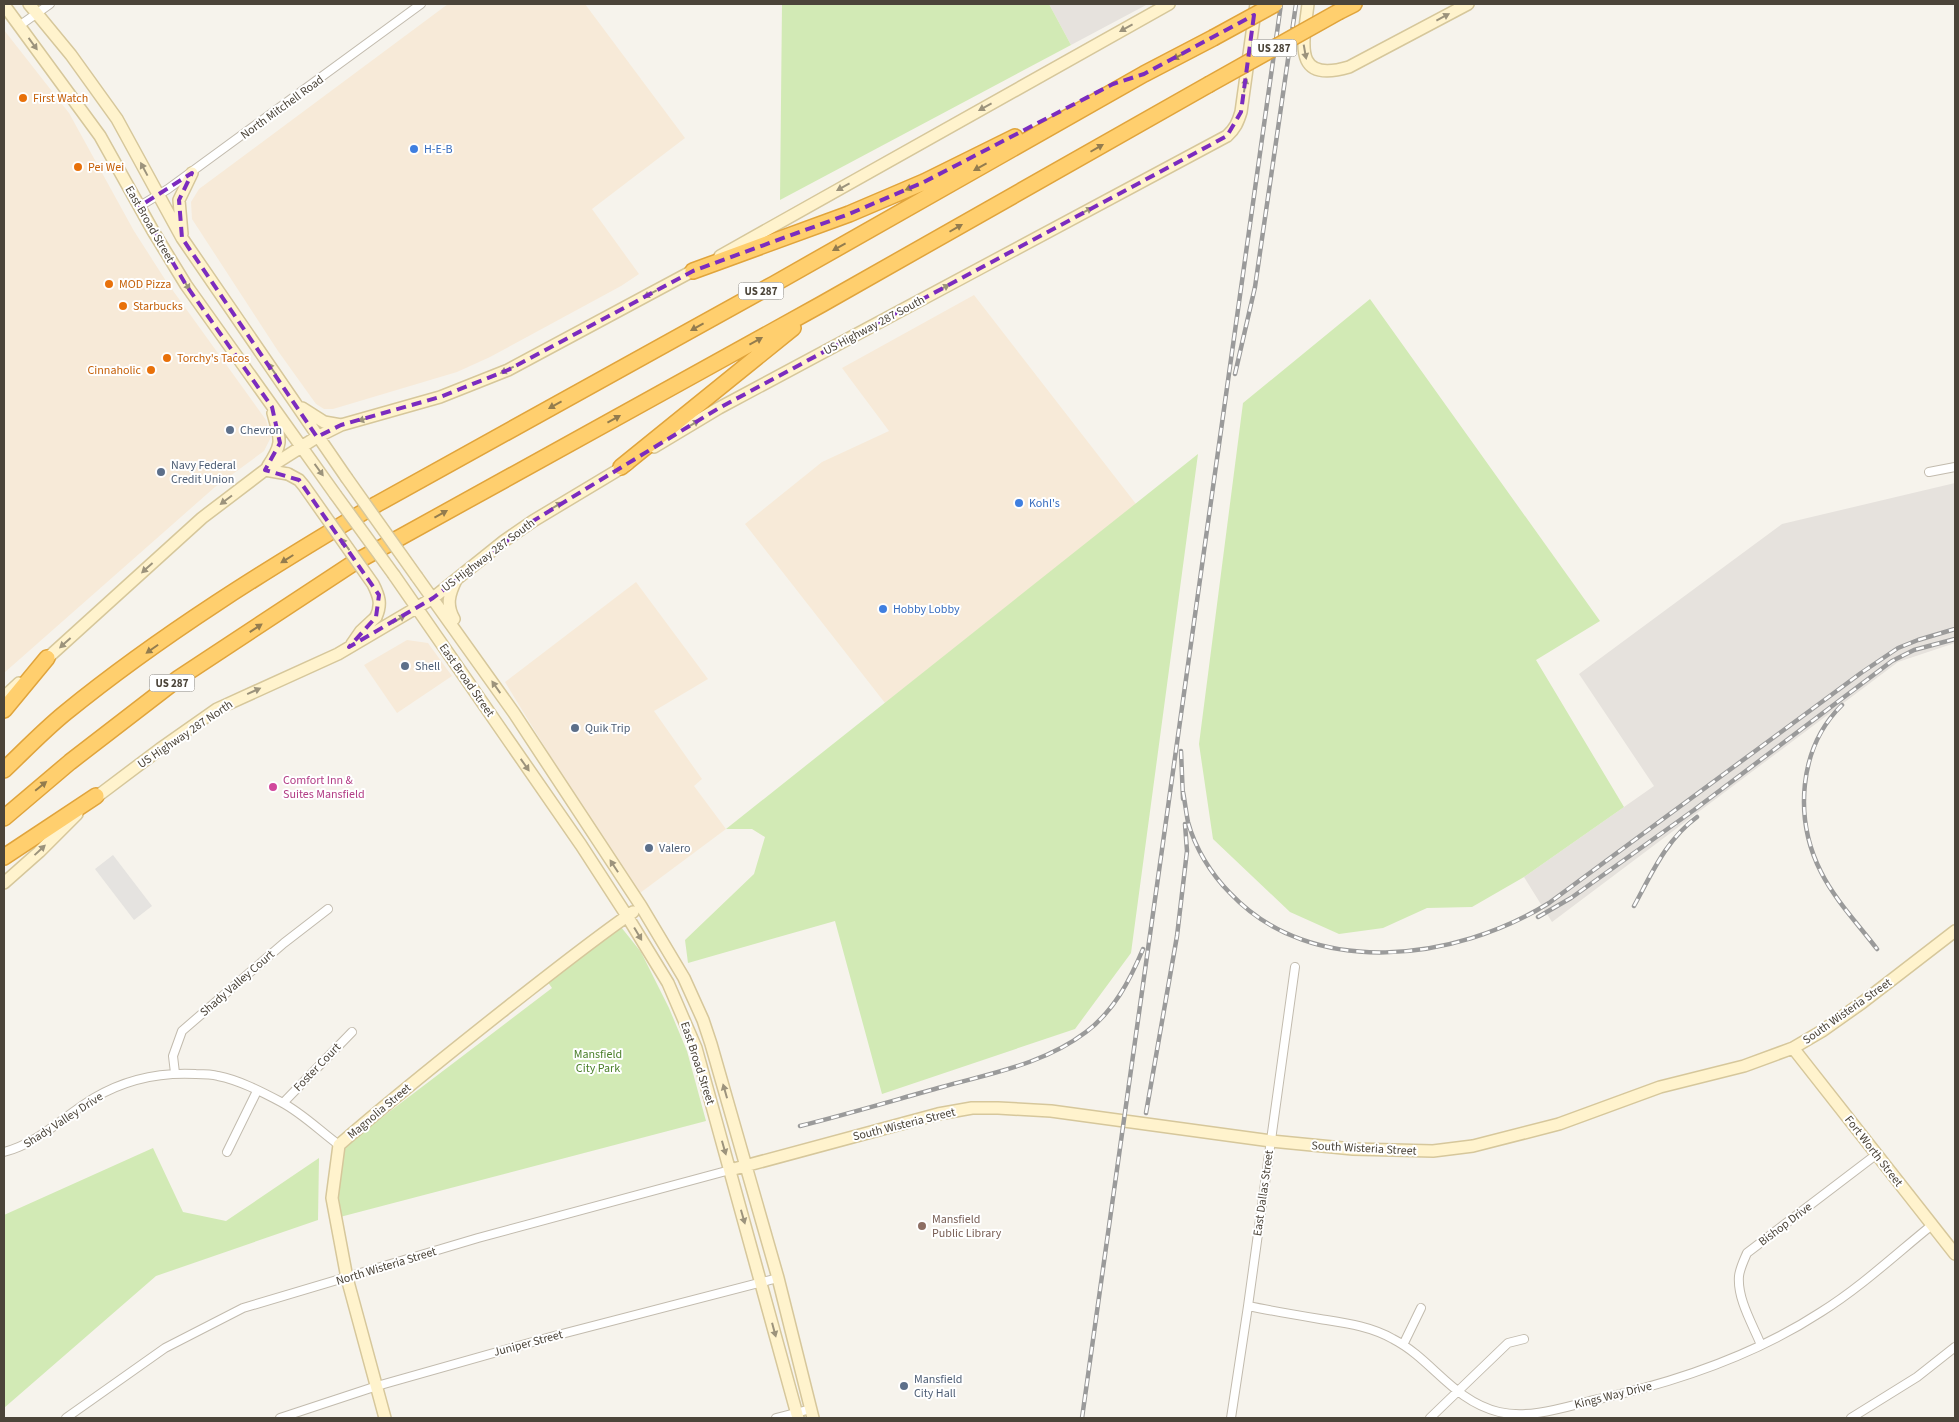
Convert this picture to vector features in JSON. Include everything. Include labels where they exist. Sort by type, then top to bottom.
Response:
[{"type":"highway","name":"US 287","points":[[4,770],[64,714],[125,667],[230,594],[328,533],[385,499],[774,284],[1144,74],[1275,4]]},
{"type":"highway","name":"US 287","points":[[4,818],[70,762],[179,678],[352,564],[822,304],[1354,4]]},
{"type":"highway","points":[[693,271],[849,214],[924,182],[1056,116],[1113,84],[1144,74]]},
{"type":"highway","points":[[621,467],[822,304]]},
{"type":"highway","points":[[4,710],[48,658]]},
{"type":"highway","points":[[4,857],[96,796]]},
{"type":"main road","points":[[4,697],[202,518],[265,470],[317,436],[341,425],[440,397],[508,370],[693,271],[1169,4]]},
{"type":"main road","name":"US Highway 287 South","points":[[417,608],[533,520],[719,408],[1227,136],[1233,131],[1241,112],[1256,4]]},
{"type":"main road","points":[[1308,4],[1303,48],[1306,60],[1313,68],[1322,72],[1336,71],[1349,67],[1468,4]]},
{"type":"main road","name":"East Broad Street","points":[[4,5],[100,136],[153,231],[186,285],[394,575],[581,845],[668,984],[696,1048],[797,1416]]},
{"type":"main road","name":"East Broad Street","points":[[32,8],[70,55],[117,119],[182,238],[317,436],[514,713],[641,906],[684,978],[703,1020],[711,1044],[778,1278],[812,1414]]},
{"type":"main road","points":[[182,238],[179,200],[192,172]]},
{"type":"main road","points":[[297,405],[324,422],[341,425]]},
{"type":"main road","points":[[265,470],[278,452],[280,441],[272,407]]},
{"type":"main road","points":[[265,470],[288,474],[299,480],[379,595],[380,605],[376,617],[361,631],[349,648]]},
{"type":"main road","points":[[456,579],[448,605],[461,637]]},
{"type":"main road","name":"US Highway 287 North","points":[[4,882],[39,852],[96,796],[217,709],[349,648],[417,608]]},
{"type":"main road","points":[[497,724],[514,713]]},
{"type":"main road","points":[[581,845],[594,836]]},
{"type":"main road","name":"Magnolia Street","points":[[386,1418],[347,1278],[332,1198],[339,1145],[451,1052],[641,906]]},
{"type":"main road","name":"South Wisteria Street","points":[[730,1170],[938,1114],[972,1108],[1051,1111],[1270,1141],[1385,1151],[1433,1151],[1472,1146],[1558,1124],[1660,1087],[1744,1066],[1793,1048],[1822,1031],[1863,1002],[1955,931]]},
{"type":"main road","points":[[668,984],[684,978]]},
{"type":"main road","points":[[696,1048],[711,1044]]},
{"type":"main road","name":"Fort Worth Street","points":[[1793,1048],[1955,1254]]},
{"type":"street","points":[[19,26],[32,8],[50,4]]},
{"type":"street","name":"North Mitchell Road","points":[[140,206],[192,172],[421,4]]},
{"type":"street","points":[[1929,472],[1955,467]]},
{"type":"street","name":"Shady Valley Court","points":[[175,1073],[173,1056],[182,1031],[284,943],[328,909]]},
{"type":"street","name":"East Dallas Street","points":[[1231,1418],[1295,967]]},
{"type":"street","name":"Foster Court","points":[[283,1102],[352,1032]]},
{"type":"street","name":"Shady Valley Drive","points":[[4,1152],[20,1148],[94,1098],[114,1088],[137,1078],[175,1073],[215,1075],[228,1078],[257,1090],[283,1102],[339,1145]]},
{"type":"street","points":[[227,1152],[257,1090]]},
{"type":"street","name":"Bishop Drive","points":[[1761,1345],[1745,1306],[1740,1288],[1739,1276],[1748,1253],[1877,1154]]},
{"type":"street","name":"North Wisteria Street","points":[[66,1418],[165,1348],[244,1308],[478,1238],[730,1170]]},
{"type":"street","name":"Kings Way Drive","points":[[1248,1306],[1356,1325],[1377,1331],[1412,1350],[1457,1392],[1480,1405],[1500,1412],[1524,1414],[1554,1410],[1618,1395],[1695,1372],[1761,1345],[1823,1311],[1932,1225]]},
{"type":"street","name":"Juniper Street","points":[[280,1418],[376,1386],[554,1336],[778,1278]]},
{"type":"street","points":[[1403,1345],[1421,1308]]},
{"type":"street","points":[[1430,1418],[1508,1343],[1524,1339]]},
{"type":"street","points":[[1851,1418],[1917,1377],[1955,1347]]},
{"type":"street","points":[[776,1418],[812,1414]]},
{"type":"highlighted area","points":[[1254,15],[1241,112],[1227,136],[719,408],[533,521],[433,598],[349,647],[376,617],[379,595],[299,480],[265,470],[280,443],[272,407],[186,285],[140,206],[192,173],[179,200],[182,238],[317,437],[341,425],[440,397],[508,370],[693,271],[849,214],[924,182],[1113,84],[1144,74]]},
{"type":"shaded area","points":[[448,4],[585,4],[685,138],[592,209],[639,274],[621,286],[490,357],[457,372],[333,409],[324,409],[316,404],[278,351],[192,219],[191,202],[199,189]]},
{"type":"shaded area","points":[[1049,4],[1148,4],[1071,45]]},
{"type":"shaded area","points":[[4,30],[69,113],[134,231],[166,281],[266,420],[271,437],[264,451],[215,487],[4,673]]},
{"type":"shaded area","points":[[974,295],[1136,504],[885,703],[745,524],[822,462],[889,431],[842,368]]},
{"type":"shaded area","points":[[1955,483],[1955,643],[1898,662],[1552,922],[1524,877],[1654,786],[1579,674],[1782,524]]},
{"type":"shaded area","points":[[636,582],[708,679],[654,711],[702,779],[694,786],[726,829],[640,893],[584,811],[505,682]]},
{"type":"shaded area","points":[[407,640],[428,643],[452,676],[397,713],[364,665]]},
{"type":"shaded area","points":[[113,855],[152,906],[134,920],[95,869]]},
{"type":"green space","points":[[782,4],[1049,4],[1071,45],[780,200]]},
{"type":"green space","points":[[1370,299],[1600,621],[1536,660],[1624,807],[1524,877],[1472,907],[1427,908],[1383,928],[1339,934],[1290,912],[1213,839],[1199,744],[1243,403]]},
{"type":"green space","points":[[1198,454],[1131,953],[1075,1029],[882,1094],[835,921],[688,963],[685,940],[754,874],[765,837],[752,829],[726,829]]},
{"type":"green space","name":"Mansfield City Park","points":[[613,920],[641,952],[669,1008],[687,1051],[706,1121],[340,1217],[338,1177],[343,1147],[552,988],[542,974]]},
{"type":"green space","points":[[153,1148],[183,1212],[226,1221],[319,1158],[318,1220],[156,1276],[4,1408],[4,1215]]},
{"type":"railway","points":[[1082,1418],[1281,4]]},
{"type":"railway","points":[[1235,374],[1255,287],[1296,4]]},
{"type":"railway","points":[[1183,792],[1191,832],[1204,860],[1216,878],[1230,893],[1263,921],[1301,939],[1342,950],[1385,952],[1429,948],[1471,938],[1512,923],[1549,903],[1861,673],[1898,648],[1955,629]]},
{"type":"railway","points":[[1538,917],[1571,898],[1694,810],[1892,661],[1914,650],[1955,639]]},
{"type":"railway","points":[[1842,705],[1827,722],[1816,742],[1809,763],[1804,807],[1807,830],[1812,851],[1821,872],[1840,902],[1877,949]]},
{"type":"railway","points":[[1181,751],[1183,799]]},
{"type":"railway","points":[[1634,906],[1668,847],[1686,826],[1697,817]]},
{"type":"railway","points":[[1146,1113],[1177,936],[1187,851],[1185,824]]},
{"type":"railway","points":[[800,1126],[998,1072],[1053,1052],[1086,1032],[1105,1015],[1127,983],[1143,949]]},
{"type":"place","name":"First Watch","points":[[23,98]]},
{"type":"place","name":"H-E-B","points":[[414,149]]},
{"type":"place","name":"Pei Wei","points":[[78,167]]},
{"type":"place","name":"MOD Pizza","points":[[109,284]]},
{"type":"place","name":"Starbucks","points":[[123,306]]},
{"type":"place","name":"Torchy's Tacos","points":[[167,358]]},
{"type":"place","name":"Cinnaholic","points":[[151,370]]},
{"type":"place","name":"Chevron","points":[[230,430]]},
{"type":"place","name":"Navy Federal Credit Union","points":[[161,472]]},
{"type":"place","name":"Kohl's","points":[[1019,503]]},
{"type":"place","name":"Hobby Lobby","points":[[883,609]]},
{"type":"place","name":"Shell","points":[[405,666]]},
{"type":"place","name":"Quik Trip","points":[[575,728]]},
{"type":"place","name":"Comfort Inn & Suites Mansfield","points":[[273,787]]},
{"type":"place","name":"Valero","points":[[649,848]]},
{"type":"place","name":"Mansfield Public Library","points":[[922,1226]]},
{"type":"place","name":"Mansfield City Hall","points":[[904,1386]]}]
